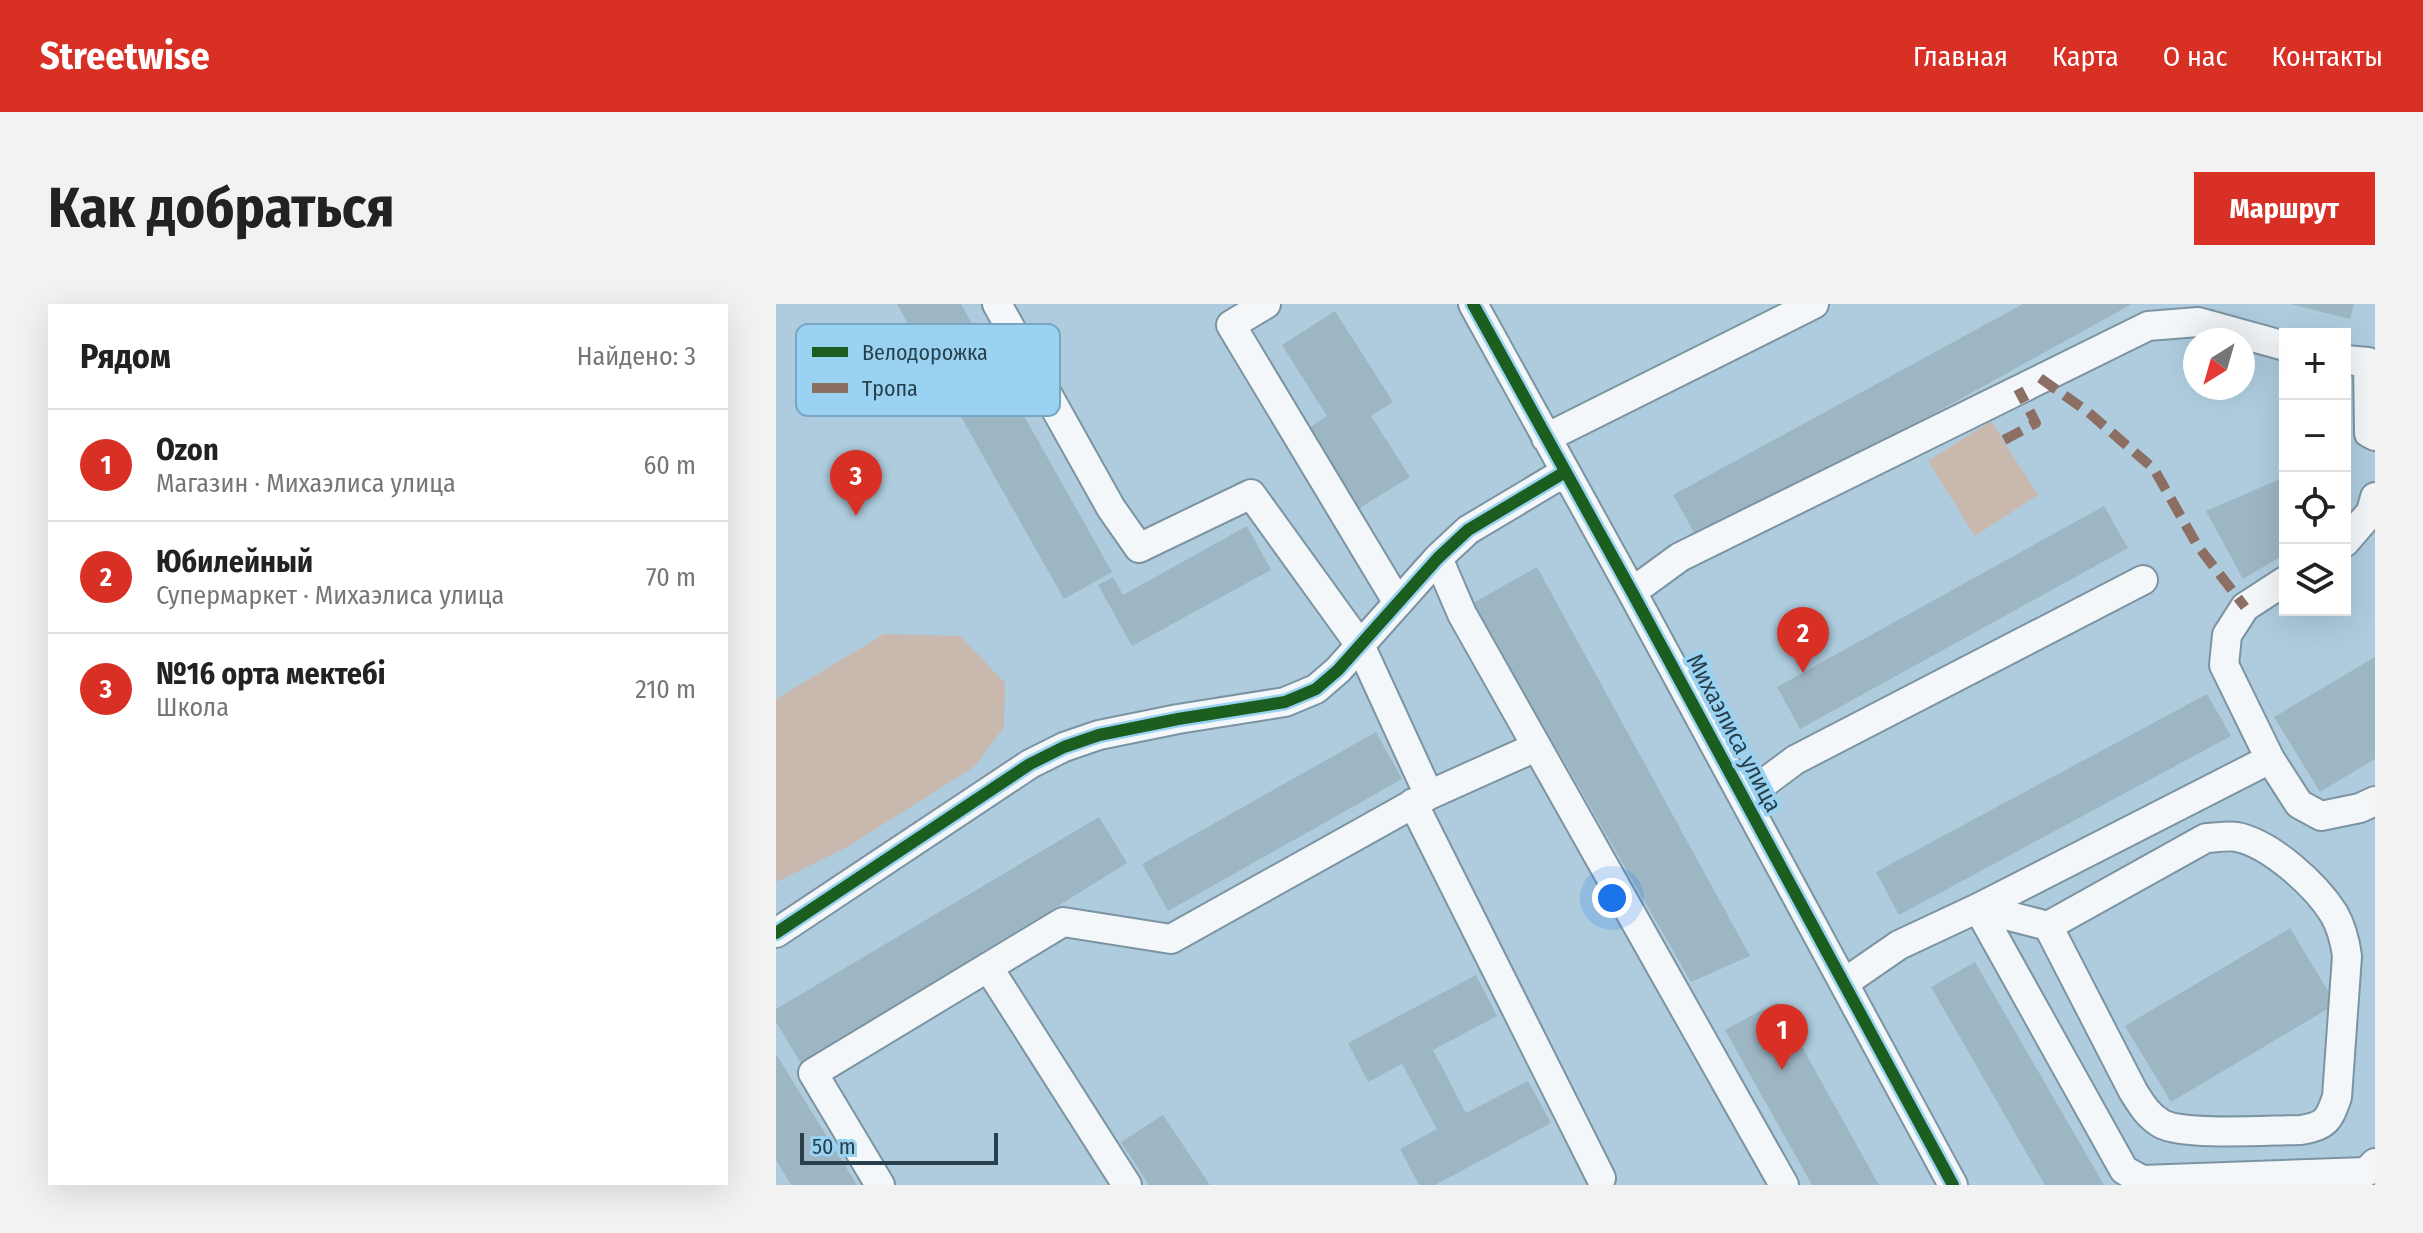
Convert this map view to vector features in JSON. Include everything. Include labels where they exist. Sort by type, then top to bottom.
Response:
[{"type":"street","points":[[997,304],[1008,324]]},
{"type":"street","points":[[1266,304],[1225,314],[1398,603]]},
{"type":"street","points":[[1546,438],[1814,304]]},
{"type":"street","name":"Михаэлиса улица","points":[[1477,305],[1546,438],[1953,1185]]},
{"type":"street","points":[[1632,592],[1680,557],[2148,326],[2198,322],[2279,344]]},
{"type":"street","points":[[2351,361],[2368,362],[2369,433],[2375,436]]},
{"type":"street","points":[[1060,416],[1111,508],[1139,548],[1251,494],[1360,645],[1421,799],[1601,1178]]},
{"type":"street","points":[[776,933],[1030,764],[1064,747],[1099,735],[1285,702],[1316,689],[1338,670],[1438,558],[1468,530],[1565,472]]},
{"type":"street","points":[[2351,535],[2371,512],[2375,497]]},
{"type":"street","points":[[1438,558],[1462,614],[1784,1185]]},
{"type":"street","points":[[1744,798],[1795,760],[2143,580]]},
{"type":"street","points":[[2279,585],[2245,607],[2227,635],[2224,665],[2270,759],[2299,804],[2321,816],[2360,808],[2375,801]]},
{"type":"street","points":[[880,1185],[813,1073],[1063,922],[1171,939],[1421,799],[1536,747]]},
{"type":"street","points":[[1844,983],[1899,945],[2270,759]]},
{"type":"street","points":[[1978,908],[2048,926],[2206,838],[2233,836],[2254,842],[2301,877],[2333,913],[2343,934],[2347,956],[2337,1097],[2331,1114],[2320,1127],[2301,1130],[2183,1130],[2163,1124],[2147,1113],[2133,1091],[2048,926]]},
{"type":"street","points":[[1978,908],[2124,1170],[2142,1180],[2366,1172],[2375,1163]]},
{"type":"street","points":[[988,967],[1127,1185]]},
{"type":"shaded area","points":[[1991,421],[2038,495],[1975,536],[1928,461]]},
{"type":"shaded area","points":[[884,634],[960,636],[1005,683],[1004,727],[974,767],[847,847],[776,882],[776,699]]},
{"type":"building","points":[[897,304],[961,304],[972,324],[908,324]]},
{"type":"building","points":[[2023,304],[2132,304],[1700,543],[1673,495]]},
{"type":"building","points":[[2290,304],[2354,304],[2350,319]]},
{"type":"building","points":[[1335,311],[1393,402],[1371,416],[1410,477],[1358,509],[1307,429],[1327,416],[1282,345]]},
{"type":"building","points":[[960,416],[1024,416],[1112,572],[1064,599]]},
{"type":"building","points":[[2279,480],[2279,558],[2243,579],[2206,511]]},
{"type":"building","points":[[2104,506],[2128,548],[1800,729],[1777,687]]},
{"type":"building","points":[[1247,526],[1271,570],[1132,646],[1098,585],[1113,577],[1123,595]]},
{"type":"building","points":[[1537,567],[1750,956],[1691,982],[1473,603]]},
{"type":"building","points":[[2375,657],[2375,759],[2320,792],[2274,717]]},
{"type":"building","points":[[2207,694],[2231,736],[1899,915],[1876,872]]},
{"type":"building","points":[[1376,732],[1402,779],[1168,911],[1142,864]]},
{"type":"building","points":[[1099,817],[1127,863],[802,1065],[776,1022],[776,1009]]},
{"type":"building","points":[[2290,928],[2336,1004],[2171,1102],[2125,1026]]},
{"type":"building","points":[[1975,962],[2104,1185],[2045,1185],[1931,987]]},
{"type":"building","points":[[1476,975],[1497,1016],[1433,1050],[1466,1113],[1528,1081],[1551,1123],[1435,1185],[1419,1185],[1400,1149],[1437,1129],[1402,1064],[1368,1082],[1348,1043]]},
{"type":"building","points":[[1777,1002],[1879,1185],[1812,1185],[1725,1030]]},
{"type":"building","points":[[776,1054],[857,1185],[791,1185],[776,1160]]},
{"type":"building","points":[[1163,1115],[1210,1185],[1149,1185],[1121,1142]]},
{"type":"marked path","points":[[2040,378],[2088,412],[2154,469],[2197,545],[2245,607]]},
{"type":"marked path","points":[[2004,440],[2036,423],[2018,389]]},
{"type":"cycle path","points":[[1473,304],[1953,1185]]},
{"type":"cycle path","points":[[776,933],[1030,764],[1064,747],[1099,735],[1285,702],[1316,689],[1338,670],[1438,558],[1468,530],[1565,472]]},
{"type":"place","name":"№16 орта мектебі","points":[[856,516]]},
{"type":"place","name":"Юбилейный","points":[[1803,673]]},
{"type":"place","name":"Ozon","points":[[1782,1070]]}]
